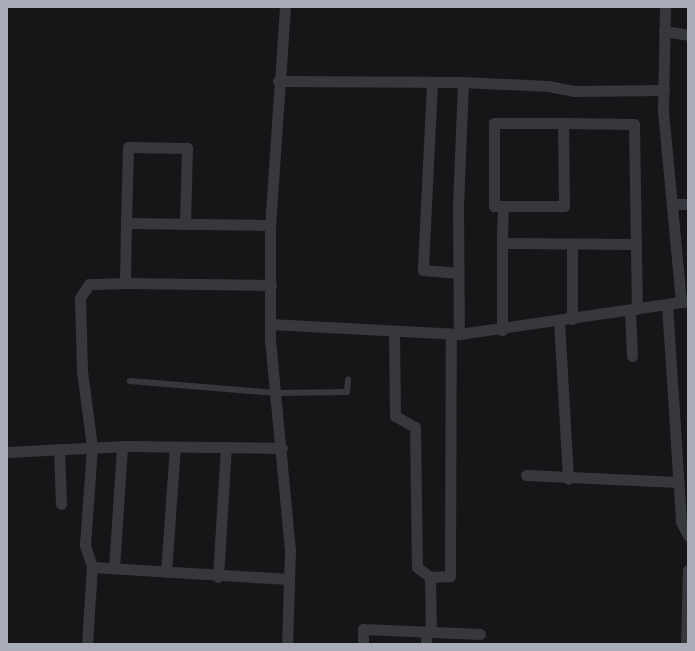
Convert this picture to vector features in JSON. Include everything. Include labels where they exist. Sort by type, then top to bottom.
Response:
[{"type":"street","points":[[285,7],[278,81],[270,225],[270,324],[282,448],[289,579],[287,644]]},
{"type":"street","points":[[270,324],[394,332],[455,334],[502,330],[685,302],[672,204],[664,90],[665,7]]},
{"type":"street","points":[[664,31],[688,34]]},
{"type":"street","points":[[278,81],[463,82],[548,86],[574,91],[664,90]]},
{"type":"street","points":[[394,332],[395,416],[415,427],[417,566],[430,577],[450,576],[455,334],[463,82]]},
{"type":"street","points":[[432,83],[423,270],[458,273]]},
{"type":"street","points":[[563,123],[564,206],[494,206],[494,123],[563,123],[634,124],[636,244],[632,356]]},
{"type":"street","points":[[125,283],[128,147],[187,148],[185,224]]},
{"type":"street","points":[[672,204],[688,204]]},
{"type":"street","points":[[502,330],[503,206]]},
{"type":"street","points":[[126,223],[270,225]]},
{"type":"street","points":[[502,243],[636,244]]},
{"type":"street","points":[[572,244],[572,319]]},
{"type":"street","points":[[87,644],[92,567],[85,545],[92,447],[82,371],[80,298],[89,284],[270,285]]},
{"type":"street","points":[[667,304],[681,522],[688,535]]},
{"type":"street","points":[[559,321],[568,479]]},
{"type":"street","points":[[114,568],[122,446]]},
{"type":"street","points":[[7,452],[122,446],[282,448]]},
{"type":"street","points":[[166,572],[175,446]]},
{"type":"street","points":[[218,577],[226,447]]},
{"type":"street","points":[[59,449],[61,504]]},
{"type":"street","points":[[526,475],[568,479],[678,482]]},
{"type":"street","points":[[92,567],[218,577],[289,579]]},
{"type":"street","points":[[686,644],[688,570]]},
{"type":"street","points":[[426,644],[428,632],[430,577]]},
{"type":"street","points":[[363,644],[363,629],[480,634]]},
{"type":"lane","points":[[130,380],[276,393],[347,392],[348,380]]}]
